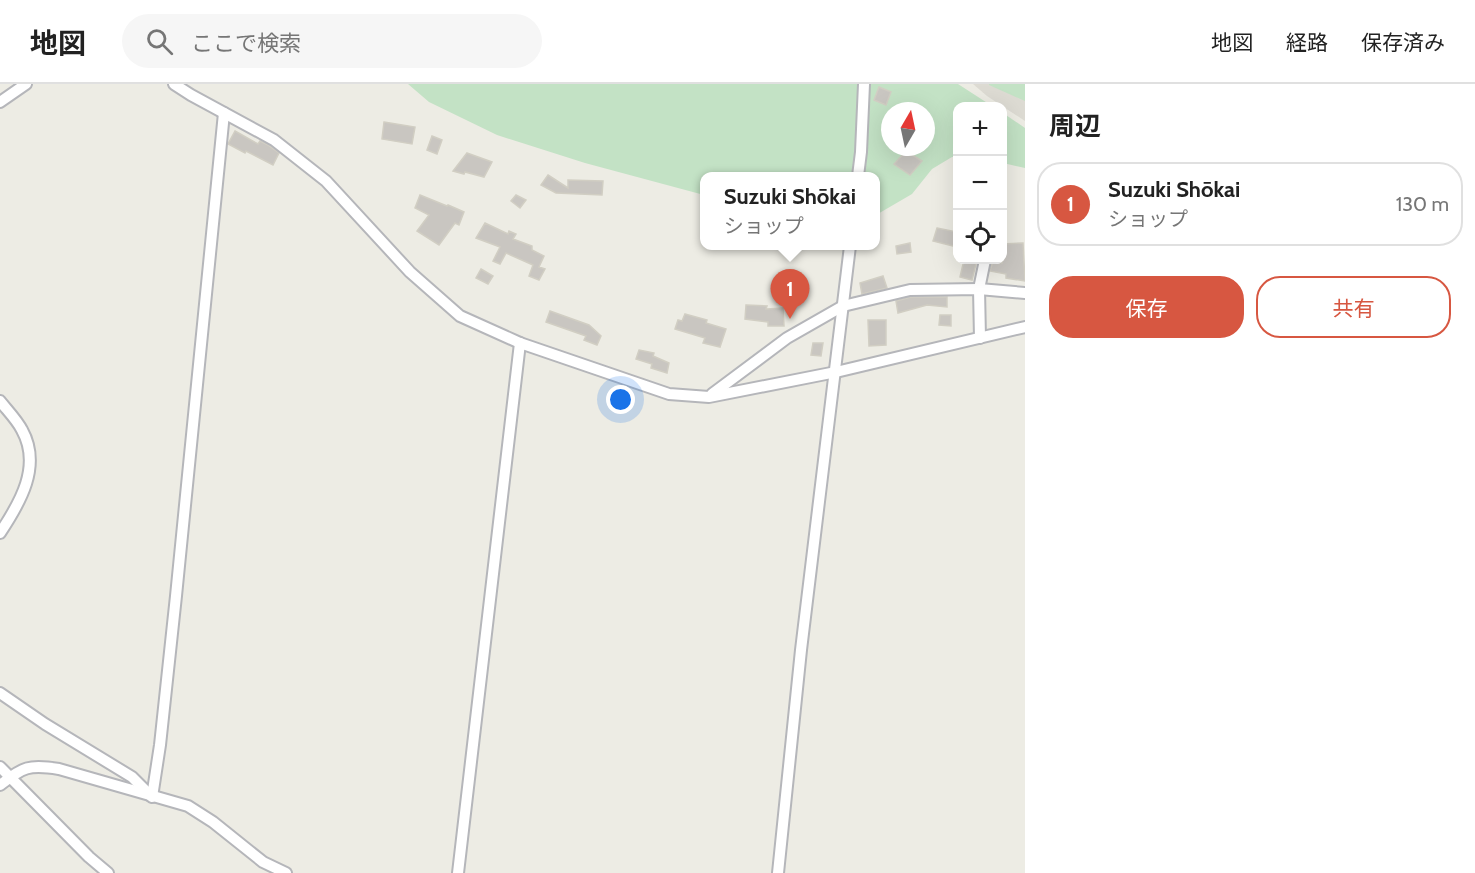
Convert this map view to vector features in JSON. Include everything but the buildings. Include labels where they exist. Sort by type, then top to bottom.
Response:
[{"type":"street","points":[[0,102],[26,84]]},
{"type":"street","points":[[174,84],[274,140],[326,181],[410,272],[460,316],[520,343],[669,394],[709,397],[836,372],[1025,327]]},
{"type":"street","points":[[859,172],[864,84]]},
{"type":"street","points":[[152,797],[175,607],[224,113]]},
{"type":"street","points":[[778,873],[801,650],[850,250]]},
{"type":"street","points":[[980,338],[979,289],[984,264]]},
{"type":"street","points":[[709,397],[787,338],[843,306],[910,290],[979,289],[1025,293]]},
{"type":"street","points":[[458,873],[520,343]]},
{"type":"street","points":[[0,400],[22,430],[29,447],[30,463],[26,488],[0,533]]},
{"type":"street","points":[[0,693],[45,724],[132,777],[152,797]]},
{"type":"street","points":[[0,785],[20,771],[29,767],[41,766],[59,769],[188,806],[213,822],[263,862],[285,873]]},
{"type":"street","points":[[0,768],[88,857],[108,873]]},
{"type":"shaded area","points":[[973,84],[1025,84],[1025,121],[1007,109],[1007,102],[996,102]]},
{"type":"green space","points":[[408,84],[958,84],[986,102],[953,102],[953,157],[932,169],[912,194],[880,213],[880,172],[700,172],[700,194],[585,163],[497,135],[429,102]]},
{"type":"green space","points":[[1025,84],[1025,101],[989,85]]},
{"type":"green space","points":[[1007,116],[1025,128],[1025,168],[1007,164]]},
{"type":"place","name":"Suzuki Shōkai","points":[[790,319]]}]
